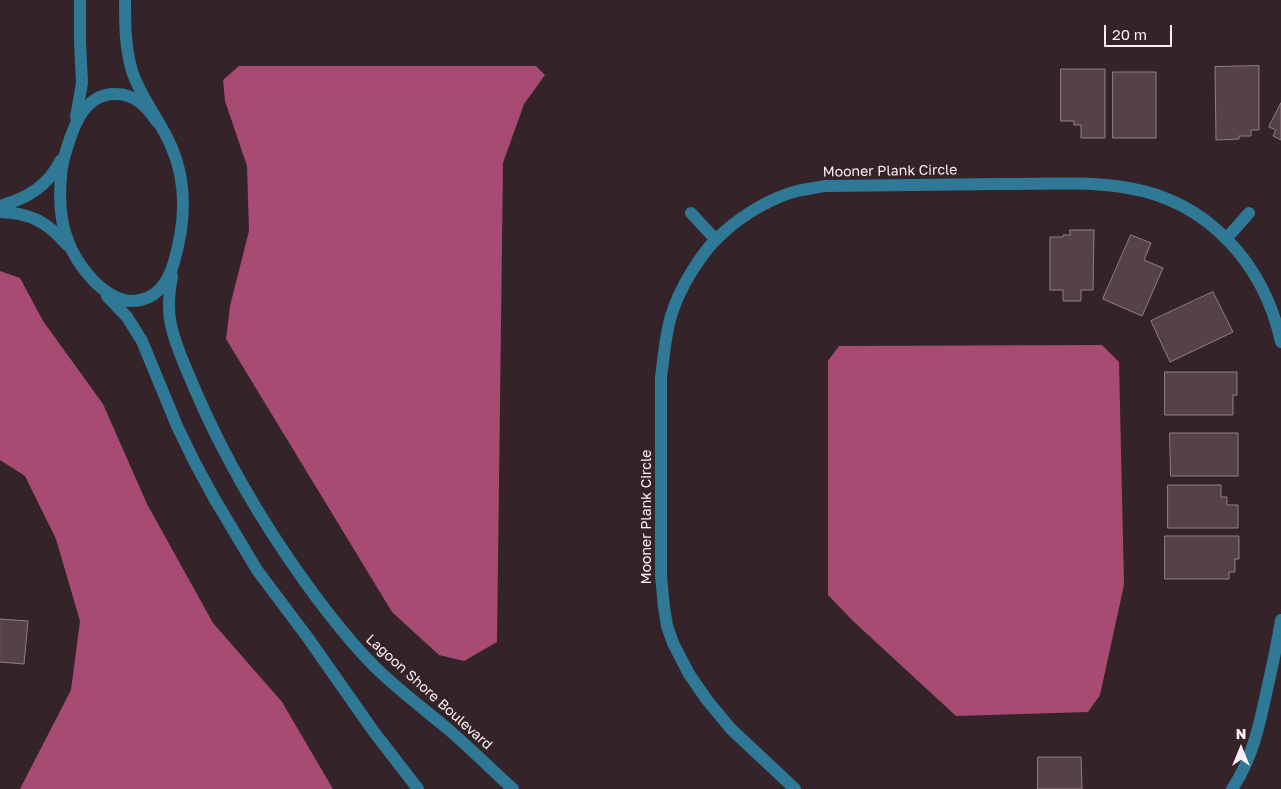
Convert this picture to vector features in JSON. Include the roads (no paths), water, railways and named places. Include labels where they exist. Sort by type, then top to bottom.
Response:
[{"type":"street","points":[[80,0],[82,83],[78,112],[61,176],[61,206],[67,239],[81,266],[117,305],[136,330],[194,461],[257,570],[319,653],[374,732],[418,789]]},
{"type":"street","points":[[97,285],[108,294],[132,301],[145,299],[158,293],[173,266],[183,219],[184,200],[181,180],[172,147],[140,90],[128,55],[125,37],[125,0]]},
{"type":"street","points":[[72,130],[81,113],[88,105],[96,98],[110,94],[127,96],[141,103],[158,122]]},
{"type":"street","points":[[0,206],[18,200],[38,188],[55,170],[68,146]]},
{"type":"street","name":"Mooner Plank Circle","points":[[795,789],[731,729],[707,700],[689,674],[673,643],[667,626],[664,607],[661,576],[661,377],[665,345],[671,315],[684,285],[700,259],[723,232],[751,212],[776,199],[797,191],[824,186],[1044,184],[1127,188],[1160,195],[1188,208],[1216,229],[1238,251],[1253,272],[1277,322],[1281,342]]},
{"type":"street","points":[[0,212],[28,216],[43,223],[56,232],[73,252]]},
{"type":"street","points":[[691,213],[716,240]]},
{"type":"street","points":[[1226,239],[1249,213]]},
{"type":"street","name":"Lagoon Shore Boulevard","points":[[173,266],[169,291],[169,312],[174,337],[204,411],[238,478],[263,521],[318,601],[374,667],[451,732],[513,789]]},
{"type":"street","points":[[1232,789],[1248,761],[1255,741],[1281,620]]}]
